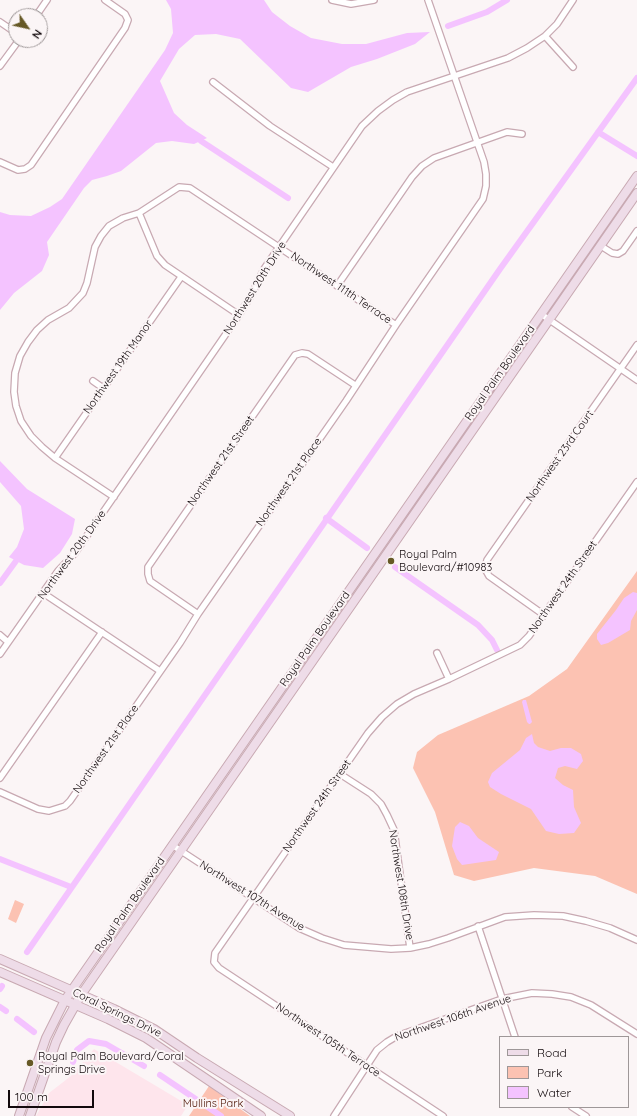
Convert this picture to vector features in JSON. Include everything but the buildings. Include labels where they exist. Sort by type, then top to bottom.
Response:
[{"type":"main road","name":"Royal Palm Boulevard","points":[[19,1116],[46,1038],[71,990],[637,176]]},
{"type":"main road","name":"Royal Palm Boulevard","points":[[30,1116],[56,1042],[75,1004],[637,193]]},
{"type":"main road","name":"Coral Springs Drive","points":[[0,959],[154,1029],[290,1116]]},
{"type":"main road","name":"Coral Springs Drive","points":[[0,972],[75,1004],[146,1038],[261,1116]]},
{"type":"street","points":[[0,162],[18,170],[25,169],[31,165],[121,35],[128,20],[125,14],[105,0]]},
{"type":"street","points":[[332,0],[351,4],[374,0]]},
{"type":"street","name":"Northwest 21st Place","points":[[0,792],[38,809],[49,811],[65,806],[70,801],[180,643],[198,614],[346,401],[396,324],[483,199],[486,186],[484,162],[428,0]]},
{"type":"street","name":"Northwest 20th Drive","points":[[0,654],[58,571],[74,553],[114,497],[239,315],[252,294],[264,269],[362,126],[378,111],[407,92],[508,58],[527,48],[545,36],[557,24],[573,0]]},
{"type":"street","points":[[545,36],[573,67]]},
{"type":"street","points":[[0,66],[12,48]]},
{"type":"street","points":[[213,82],[270,126],[333,167]]},
{"type":"street","points":[[338,286],[412,176],[422,166],[434,158],[507,132],[522,134]]},
{"type":"street","name":"Northwest 111th Terrace","points":[[139,213],[179,187],[190,188],[396,324]]},
{"type":"street","points":[[114,497],[55,458],[31,436],[21,421],[16,406],[14,392],[15,373],[20,356],[28,342],[37,330],[48,320],[69,308],[83,293],[87,283],[94,247],[109,226],[123,218],[139,213],[158,256],[165,265],[239,315]]},
{"type":"street","points":[[601,246],[612,253],[618,254],[623,251],[637,231]]},
{"type":"street","name":"Northwest 19th Manor","points":[[55,458],[181,277]]},
{"type":"street","points":[[541,314],[637,380]]},
{"type":"street","name":"Northwest 23rd Court","points":[[544,615],[489,576],[485,569],[487,560],[637,345]]},
{"type":"street","name":"Northwest 21st Street","points":[[198,614],[150,581],[148,567],[295,356],[302,353],[308,354],[355,385]]},
{"type":"street","points":[[93,380],[103,388]]},
{"type":"street","name":"Northwest 24th Street","points":[[214,962],[215,953],[368,733],[382,717],[397,704],[414,694],[520,646],[544,615],[637,482]]},
{"type":"street","points":[[43,593],[160,671]]},
{"type":"street","points":[[0,778],[102,632]]},
{"type":"street","points":[[0,636],[8,642]]},
{"type":"street","points":[[436,653],[448,679]]},
{"type":"street","name":"Northwest 108th Drive","points":[[340,774],[371,794],[381,804],[388,815],[394,830],[410,948]]},
{"type":"street","name":"Northwest 107th Avenue","points":[[172,846],[299,928],[322,938],[344,945],[367,948],[410,948],[429,944],[505,917],[534,915],[563,916],[610,928],[637,940]]},
{"type":"street","points":[[478,926],[514,1036]]},
{"type":"street","name":"Northwest 105th Terrace","points":[[214,962],[219,968],[443,1116]]},
{"type":"street","name":"Northwest 106th Avenue","points":[[334,1116],[377,1050],[387,1042],[397,1036],[502,999],[532,993],[571,997],[591,1005],[637,1034]]},
{"type":"street","points":[[574,1108],[586,1116]]},
{"type":"shaded area","points":[[94,1049],[188,1105],[181,1116],[36,1116],[49,1093],[71,1076]]},
{"type":"green space","points":[[637,571],[637,894],[595,876],[534,868],[474,881],[454,875],[435,812],[413,768],[417,752],[438,735],[529,696],[567,669]]},
{"type":"green space","points":[[15,900],[24,904],[16,923],[8,919]]},
{"type":"green space","name":"Mullins Park","points":[[209,1086],[250,1116],[189,1116]]},
{"type":"water","points":[[166,0],[264,0],[272,12],[290,26],[311,38],[342,44],[366,44],[407,33],[430,32],[415,44],[377,59],[351,67],[308,92],[291,88],[240,39],[216,34],[195,35],[179,49],[160,81],[174,113],[187,125],[207,138],[194,144],[172,141],[156,143],[121,171],[92,180],[84,188],[47,242],[49,255],[42,271],[14,293],[0,310],[0,212],[10,215],[31,216],[50,207],[62,199],[165,50],[173,33],[171,9]]},
{"type":"water","points":[[0,461],[27,489],[75,519],[72,534],[60,553],[43,568],[24,565],[9,557],[17,547],[24,529],[21,506],[0,482]]},
{"type":"water","points":[[633,592],[637,593],[637,610],[631,621],[630,630],[608,643],[601,645],[597,639],[597,634],[624,598]]},
{"type":"water","points":[[523,700],[526,700],[532,722],[530,724],[527,722],[522,702]]},
{"type":"water","points":[[532,734],[534,743],[538,747],[550,751],[561,748],[571,748],[581,754],[583,761],[577,769],[565,766],[558,768],[555,778],[563,785],[573,790],[574,807],[581,823],[574,833],[559,834],[546,831],[531,809],[490,787],[488,782],[492,773],[520,750],[526,738]]},
{"type":"water","points":[[460,822],[469,826],[478,838],[499,852],[496,860],[462,865],[457,859],[452,846],[455,827]]},
{"type":"waterway","points":[[448,26],[487,12],[507,0]]},
{"type":"waterway","points":[[27,952],[500,269],[637,78]]},
{"type":"waterway","points":[[598,132],[637,156]]},
{"type":"waterway","points":[[201,141],[288,198]]},
{"type":"waterway","points":[[326,518],[367,548]]},
{"type":"waterway","points":[[0,583],[16,561]]},
{"type":"waterway","points":[[395,567],[478,625],[492,640],[497,650]]},
{"type":"waterway","points":[[0,859],[71,887]]},
{"type":"waterway","points":[[0,1007],[6,1011]]},
{"type":"waterway","points":[[17,1019],[34,1032]]},
{"type":"waterway","points":[[73,1062],[77,1050],[89,1041],[106,1044],[144,1066]]},
{"type":"waterway","points":[[160,1075],[221,1116]]},
{"type":"place","name":"Royal Palm Boulevard/#10983","points":[[391,561]]},
{"type":"place","name":"Royal Palm Boulevard/Coral Springs Drive","points":[[30,1063]]}]
